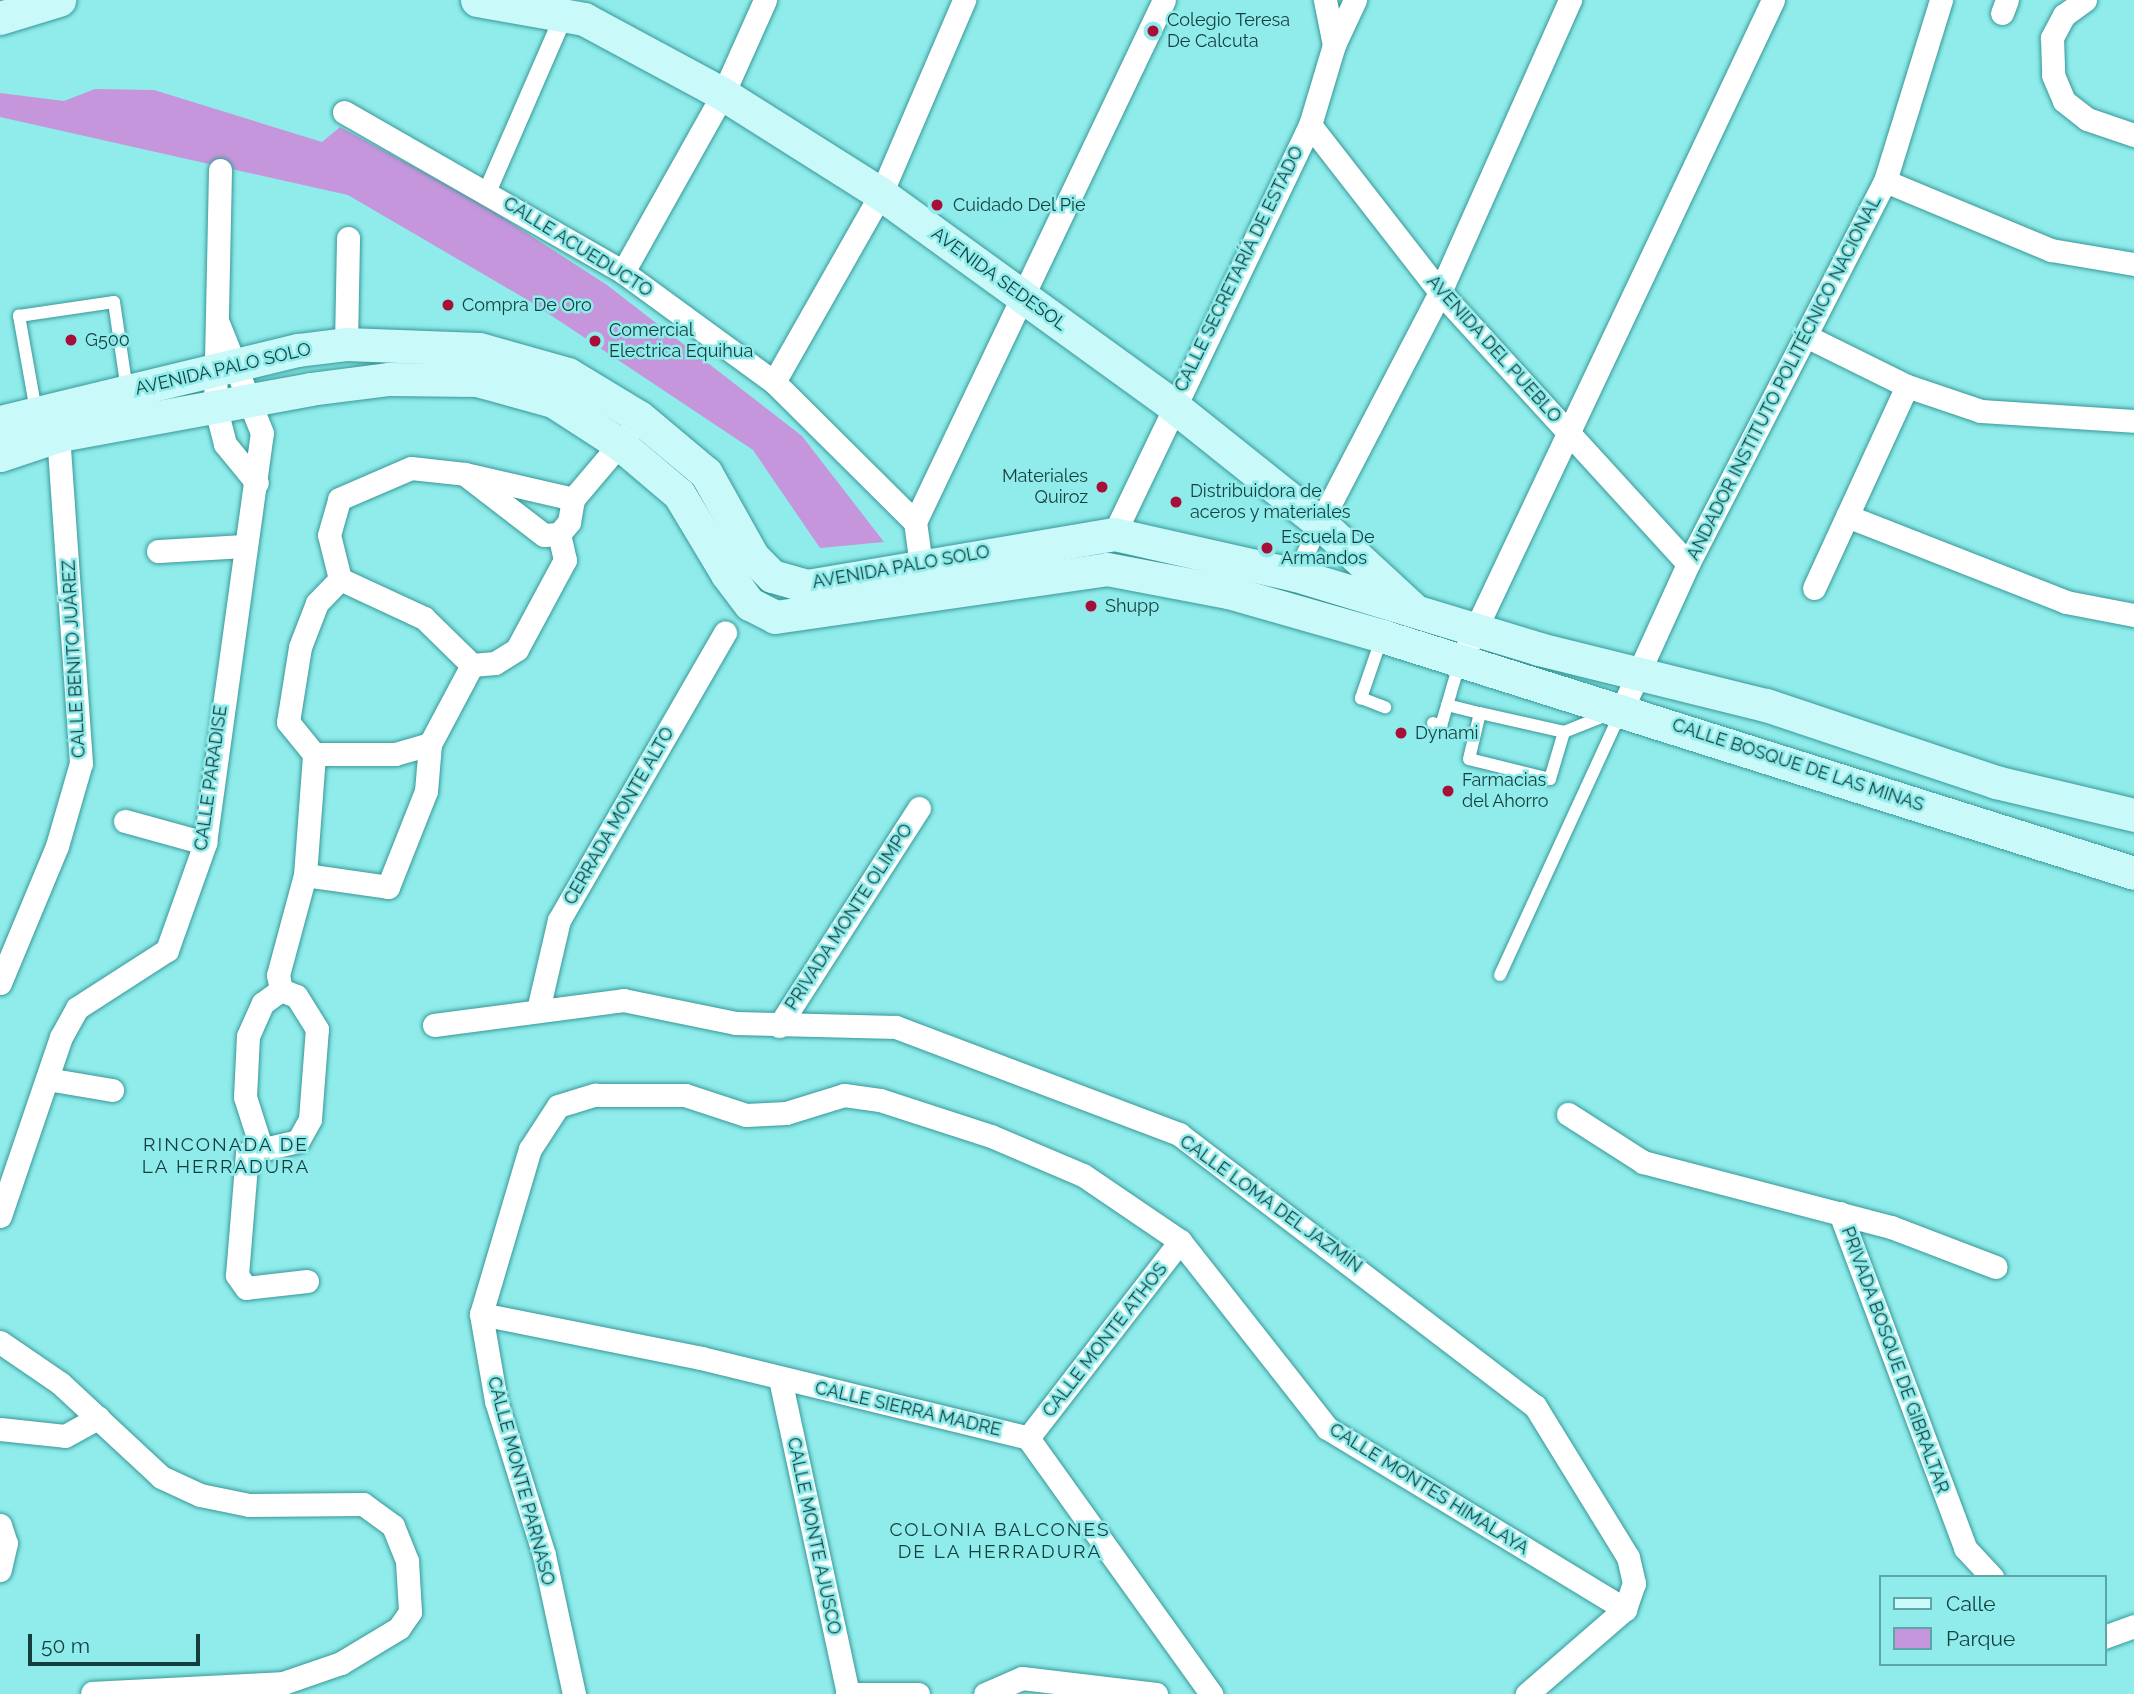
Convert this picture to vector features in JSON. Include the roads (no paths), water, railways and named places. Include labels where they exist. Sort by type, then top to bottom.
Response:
[{"type":"main road","points":[[0,18],[59,0]]},
{"type":"main road","name":"AVENIDA SEDESOL","points":[[477,0],[568,6],[723,94],[881,194],[1172,405],[1320,523],[1417,613]]},
{"type":"main road","name":"AVENIDA PALO SOLO","points":[[0,455],[50,417],[127,391],[225,368],[346,344],[479,349],[568,374],[639,416],[706,473],[753,557],[772,576],[807,586],[1114,534],[1296,575],[1417,613],[1467,644]]},
{"type":"main road","name":"AVENIDA PALO SOLO","points":[[0,422],[215,405],[389,379],[477,380],[553,401],[621,445],[678,494],[727,574],[751,604],[775,617],[1107,569],[1228,592],[1382,636],[1467,644]]},
{"type":"main road","points":[[1467,644],[1639,672],[1779,709],[1996,782],[2134,815]]},
{"type":"main road","name":"CALLE BOSQUE DE LAS MINAS","points":[[1467,644],[1622,709],[2134,873]]},
{"type":"street","points":[[623,272],[723,94],[765,0]]},
{"type":"street","points":[[774,382],[881,194],[964,0]]},
{"type":"street","points":[[921,565],[915,523],[1020,294],[1164,0]]},
{"type":"street","points":[[1325,0],[1334,45]]},
{"type":"street","name":"CALLE SECRETARÍA DE ESTADO","points":[[1114,534],[1172,405],[1310,125],[1334,45],[1355,0]]},
{"type":"street","points":[[1296,575],[1320,523],[1440,292],[1570,0]]},
{"type":"street","points":[[1467,644],[1571,434],[1773,0]]},
{"type":"street","name":"ANDADOR INSTITUTO POLITÉCNICO NACIONAL","points":[[1622,709],[1688,564],[1808,337],[1885,181],[1941,0]]},
{"type":"street","points":[[2085,0],[2064,15],[2052,38],[2053,75],[2064,100],[2087,119],[2134,135]]},
{"type":"street","points":[[488,190],[568,6]]},
{"type":"street","name":"CALLE ACUEDUCTO","points":[[344,112],[488,190],[623,272],[774,382],[915,523]]},
{"type":"street","name":"AVENIDA DEL PUEBLO","points":[[1310,125],[1440,292],[1688,564]]},
{"type":"street","name":"CALLE PARADISE","points":[[0,1216],[47,1079],[77,1008],[167,950],[205,843],[262,433],[253,400],[225,368],[218,323],[220,170]]},
{"type":"street","points":[[1885,181],[2051,250],[2134,264]]},
{"type":"street","points":[[346,344],[348,238]]},
{"type":"street","points":[[1808,337],[1907,386],[1981,411],[2134,421]]},
{"type":"street","points":[[225,368],[215,405],[225,444],[257,483]]},
{"type":"street","points":[[1814,588],[1907,386]]},
{"type":"street","points":[[340,579],[424,618],[472,665],[495,663],[517,649],[565,560],[559,534],[574,512],[573,499],[621,445],[639,416]]},
{"type":"street","name":"CALLE BENITO JUÁREZ","points":[[0,983],[57,846],[81,763],[50,417]]},
{"type":"street","points":[[340,579],[329,535],[339,499],[411,468],[465,474],[573,499]]},
{"type":"street","points":[[465,474],[519,520],[544,535],[559,534]]},
{"type":"street","points":[[1847,516],[2066,602],[2134,615]]},
{"type":"street","points":[[158,551],[245,546]]},
{"type":"street","points":[[281,990],[278,975],[305,875],[314,754],[288,722],[300,647],[317,603],[340,579]]},
{"type":"street","name":"CERRADA MONTE ALTO","points":[[538,1010],[559,920],[725,633]]},
{"type":"street","points":[[305,875],[388,887],[426,792],[430,744],[472,665]]},
{"type":"street","points":[[314,754],[395,754],[430,744]]},
{"type":"street","name":"PRIVADA MONTE OLIMPO","points":[[779,1026],[919,808]]},
{"type":"street","points":[[125,821],[205,843]]},
{"type":"street","points":[[281,990],[296,996],[317,1029],[310,1119],[299,1141],[261,1147],[247,1153],[237,1275],[246,1288],[307,1281]]},
{"type":"street","points":[[261,1147],[245,1097],[248,1036],[263,1003],[281,990]]},
{"type":"street","name":"CALLE LOMA DEL JAZMÍN","points":[[434,1025],[623,1000],[779,1026],[895,1027],[1179,1134],[1535,1406],[1628,1558],[1634,1583],[1625,1608]]},
{"type":"street","points":[[47,1079],[112,1090]]},
{"type":"street","name":"CALLE MONTE PARNASO","points":[[574,1694],[544,1555],[496,1401],[481,1314],[530,1149],[558,1106],[595,1095],[685,1095],[746,1115],[786,1113],[844,1095],[880,1100],[991,1136],[1083,1175],[1180,1241]]},
{"type":"street","name":"PRIVADA BOSQUE DE GIBRALTAR","points":[[1568,1114],[1643,1162],[1840,1213],[1965,1548],[1990,1575]]},
{"type":"street","points":[[1840,1213],[1996,1267]]},
{"type":"street","name":"CALLE MONTES HIMALAYA","points":[[1180,1241],[1327,1428],[1625,1608]]},
{"type":"street","name":"CALLE MONTE ATHOS","points":[[1028,1438],[1180,1241]]},
{"type":"street","name":"CALLE SIERRA MADRE","points":[[481,1314],[780,1379],[1028,1438]]},
{"type":"street","points":[[0,1342],[98,1418],[161,1477],[201,1495],[249,1505],[363,1504],[393,1526],[407,1561],[413,1595],[399,1628],[341,1663],[283,1683],[92,1693]]},
{"type":"street","name":"CALLE MONTE AJUSCO","points":[[780,1379],[847,1694]]},
{"type":"street","points":[[0,1429],[65,1436],[98,1418]]},
{"type":"street","points":[[1028,1438],[1211,1694]]},
{"type":"street","points":[[0,1525],[6,1543],[0,1570]]},
{"type":"street","points":[[1527,1694],[1625,1608]]},
{"type":"street","points":[[2106,1636],[2134,1626]]},
{"type":"street","points":[[985,1694],[1022,1678],[1156,1694]]},
{"type":"street","points":[[847,1694],[918,1694]]},
{"type":"lane","points":[[50,417],[19,316],[114,302],[127,391]]},
{"type":"lane","points":[[1382,636],[1361,698],[1385,707]]},
{"type":"lane","points":[[1433,723],[1441,726],[1467,644]]},
{"type":"lane","points":[[1447,705],[1564,732],[1622,709]]},
{"type":"lane","points":[[1500,975],[1622,709]]},
{"type":"lane","points":[[1480,712],[1469,759],[1550,779],[1564,732]]},
{"type":"place","name":"Colegio Teresa De Calcuta","points":[[1153,31]]},
{"type":"place","name":"Cuidado Del Pie","points":[[937,205]]},
{"type":"place","name":"Compra De Oro","points":[[448,305]]},
{"type":"place","name":"G500","points":[[71,340]]},
{"type":"place","name":"Comercial Electrica Equihua","points":[[595,341]]},
{"type":"place","name":"Materiales Quiroz","points":[[1102,487]]},
{"type":"place","name":"Distribuidora de aceros y materiales","points":[[1176,502]]},
{"type":"place","name":"Escuela De Armandos","points":[[1267,548]]},
{"type":"place","name":"Shupp","points":[[1091,606]]},
{"type":"place","name":"Dynami","points":[[1401,733]]},
{"type":"place","name":"Farmacias del Ahorro","points":[[1448,791]]},
{"type":"district","name":"RINCONADA DE LA HERRADURA","points":[[226,1156]]},
{"type":"district","name":"COLONIA BALCONES DE LA HERRADURA","points":[[1000,1541]]}]
